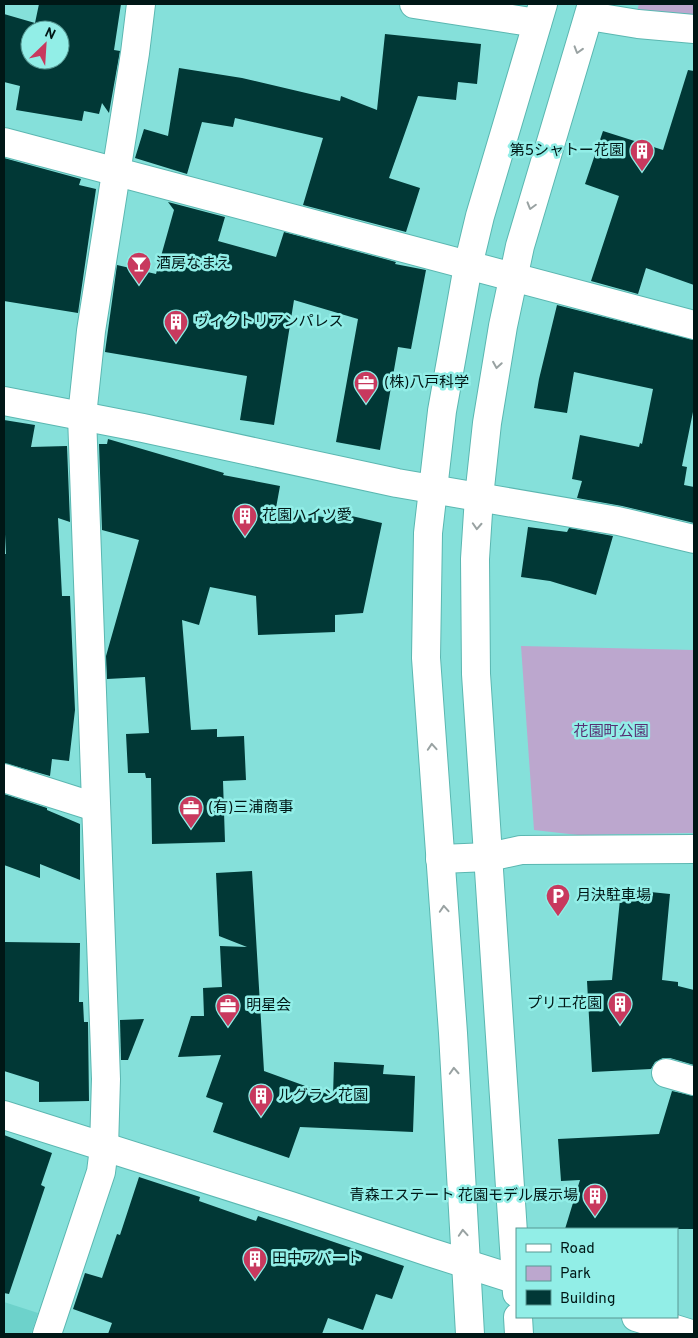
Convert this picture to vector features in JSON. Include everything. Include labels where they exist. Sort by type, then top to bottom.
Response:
[{"type":"street","points":[[47,1334],[100,1172],[104,1148],[106,1079],[82,416],[91,331],[141,4]]},
{"type":"street","points":[[414,4],[540,14],[480,216],[468,266],[442,411],[428,533],[426,658],[452,1033],[470,1334]]},
{"type":"street","points":[[4,1115],[291,1206],[465,1264],[516,1284],[476,674],[475,559],[478,497],[487,423],[503,326],[520,246],[590,10],[638,24],[694,29]]},
{"type":"street","points":[[4,142],[694,325]]},
{"type":"street","points":[[4,401],[433,490],[618,521],[694,539]]},
{"type":"street","points":[[4,778],[95,807]]},
{"type":"street","points":[[440,859],[489,858],[521,850],[694,849]]},
{"type":"street","points":[[666,1073],[694,1081]]},
{"type":"street","points":[[518,1318],[519,1334]]},
{"type":"street","points":[[639,1318],[691,1334]]},
{"type":"shaded area","points":[[4,1302],[38,1313],[31,1334],[4,1334]]},
{"type":"green space","points":[[639,4],[694,4],[694,24],[635,18]]},
{"type":"green space","name":"花園町公園","points":[[521,646],[694,650],[694,833],[578,835],[534,830]]},
{"type":"building","points":[[39,4],[121,4],[114,50],[120,51],[109,113],[102,103],[99,114],[84,111],[82,121],[16,110],[20,86],[4,82],[4,14],[25,20],[20,20],[20,70],[70,70],[70,20],[36,20]]},
{"type":"building","points":[[385,34],[481,44],[477,84],[458,82],[456,100],[418,96],[389,178],[420,188],[406,232],[303,205],[323,138],[235,118],[233,127],[202,122],[187,174],[135,158],[144,129],[168,136],[179,68],[242,78],[340,101],[341,96],[377,110]]},
{"type":"building","points":[[688,70],[694,71],[694,285],[646,268],[638,294],[591,281],[619,196],[585,184],[603,131],[663,150]]},
{"type":"building","points":[[4,158],[81,179],[79,185],[96,189],[78,313],[4,301]]},
{"type":"building","points":[[168,202],[225,217],[218,241],[276,257],[284,232],[396,262],[395,264],[426,270],[411,349],[398,347],[380,450],[336,442],[358,319],[294,300],[274,425],[240,420],[247,376],[105,352],[117,265],[156,274],[174,210]]},
{"type":"building","points":[[557,305],[694,340],[694,407],[682,466],[687,467],[684,485],[694,487],[694,523],[622,506],[577,498],[582,481],[572,479],[580,435],[639,447],[640,443],[642,444],[653,389],[574,372],[567,413],[534,408]]},
{"type":"building","points":[[4,420],[35,425],[31,447],[67,446],[70,522],[58,518],[62,596],[70,596],[75,710],[69,761],[52,759],[50,776],[4,763],[4,554],[6,554]]},
{"type":"building","points":[[108,439],[224,473],[223,475],[280,486],[276,508],[328,518],[330,511],[382,523],[363,613],[335,615],[335,632],[258,635],[256,596],[210,587],[199,625],[182,620],[191,730],[217,729],[217,737],[244,736],[246,780],[223,781],[225,842],[152,844],[151,778],[146,778],[145,773],[128,773],[126,734],[149,733],[145,677],[107,679],[106,656],[139,540],[102,530],[99,444],[107,444]]},
{"type":"building","points":[[528,527],[567,532],[569,528],[613,536],[596,595],[550,581],[521,577]]},
{"type":"building","points":[[4,794],[47,808],[47,810],[80,824],[80,880],[40,864],[40,878],[4,865]]},
{"type":"building","points":[[252,871],[264,1071],[333,1096],[334,1062],[384,1065],[383,1074],[415,1076],[413,1132],[300,1127],[289,1158],[213,1132],[223,1103],[206,1097],[221,1055],[178,1057],[191,1016],[204,1016],[203,988],[222,987],[220,946],[247,947],[219,936],[216,873]]},
{"type":"building","points":[[621,889],[670,894],[662,980],[678,982],[678,986],[694,990],[694,1065],[670,1058],[663,1058],[655,1062],[651,1069],[592,1072],[587,981],[612,980]]},
{"type":"building","points":[[4,942],[80,943],[79,1002],[83,1002],[84,1022],[88,1022],[89,1101],[39,1102],[39,1082],[4,1071]]},
{"type":"building","points":[[144,1019],[128,1060],[121,1060],[120,1020]]},
{"type":"building","points":[[672,1091],[694,1096],[694,1229],[565,1228],[580,1180],[561,1181],[558,1139],[659,1134]]},
{"type":"building","points":[[4,1135],[52,1153],[41,1185],[45,1187],[9,1294],[4,1293]]},
{"type":"building","points":[[139,1177],[200,1197],[199,1201],[256,1221],[258,1216],[404,1266],[392,1299],[376,1294],[363,1330],[328,1318],[322,1334],[108,1334],[112,1323],[73,1309],[85,1273],[102,1278],[117,1234],[120,1235]]},
{"type":"place","name":"第5シャトー花園","points":[[642,172]]},
{"type":"place","name":"酒房なまえ","points":[[139,285]]},
{"type":"place","name":"ヴィクトリアンパレス","points":[[176,343]]},
{"type":"place","name":"(株)八戸科学","points":[[366,404]]},
{"type":"place","name":"花園ハイツ愛","points":[[245,537]]},
{"type":"place","name":"(有)三浦商事","points":[[191,829]]},
{"type":"place","name":"月決駐車場","points":[[558,917]]},
{"type":"place","name":"プリエ花園","points":[[620,1025]]},
{"type":"place","name":"明星会","points":[[228,1027]]},
{"type":"place","name":"ルグラン花園","points":[[261,1117]]},
{"type":"place","name":"青森エステート 花園モデル展示場","points":[[595,1217]]},
{"type":"place","name":"田中アパート","points":[[255,1280]]}]
